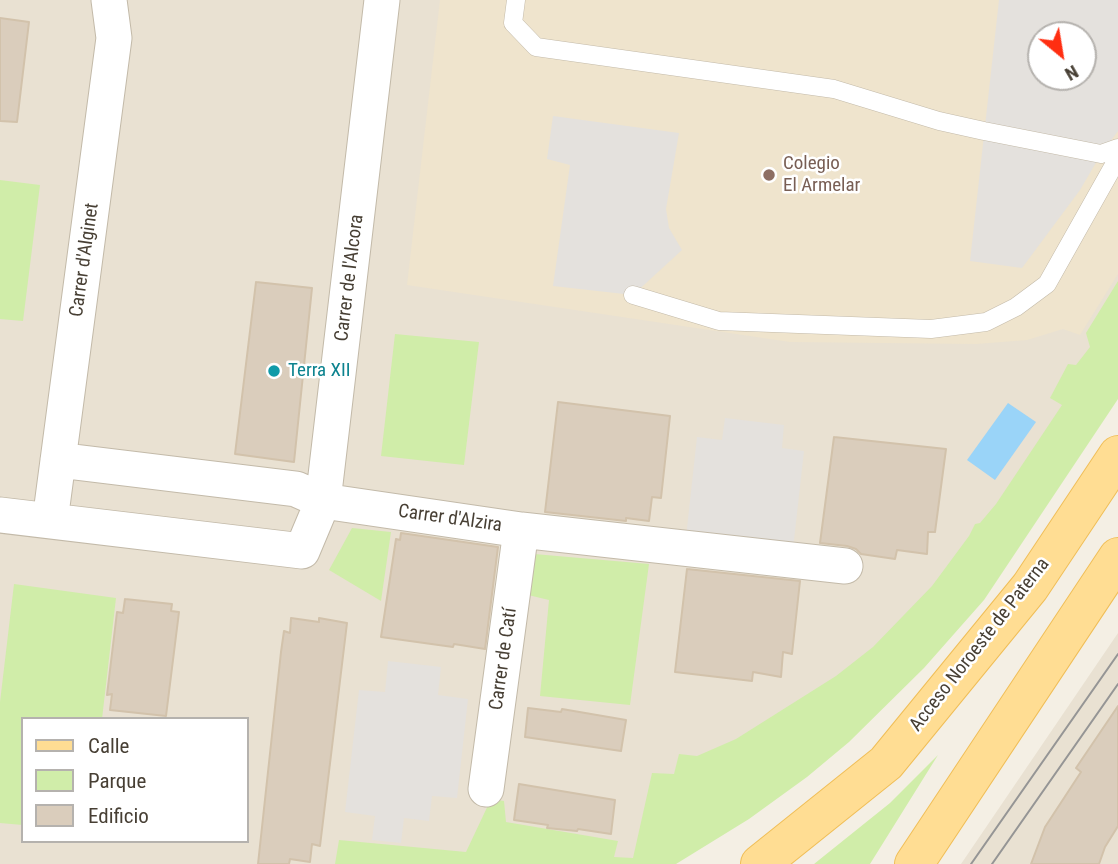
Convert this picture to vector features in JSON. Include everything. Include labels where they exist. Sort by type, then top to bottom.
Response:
[{"type":"main road","name":"Acceso Noroeste de Paterna","points":[[760,864],[886,763],[1030,587],[1118,455]]},
{"type":"main road","points":[[914,864],[1118,557]]},
{"type":"street","name":"Carrer d'Alginet","points":[[50,521],[114,38],[109,0]]},
{"type":"street","name":"Carrer de l'Alcora","points":[[50,521],[302,551],[323,501],[382,0]]},
{"type":"street","name":"Carrer d'Alzira","points":[[58,460],[296,489],[323,501],[521,530],[845,566]]},
{"type":"street","points":[[0,515],[50,521]]},
{"type":"street","name":"Carrer de Catí","points":[[486,789],[521,530]]},
{"type":"lane","points":[[516,0],[513,23],[536,47],[834,89],[939,121],[1101,155],[1118,148]]},
{"type":"lane","points":[[632,295],[719,321],[931,329],[986,322],[1016,307],[1047,284],[1118,158]]},
{"type":"shaded area","points":[[0,0],[1118,0],[1118,368],[943,634],[646,864],[0,864]]},
{"type":"shaded area","name":"Colegio El Armelar","points":[[440,0],[1118,0],[1118,274],[1080,335],[1063,329],[1027,340],[976,344],[790,342],[407,285]]},
{"type":"shaded area","points":[[999,0],[1118,0],[1118,131],[1080,190],[1022,268],[970,261]]},
{"type":"shaded area","points":[[553,116],[679,133],[666,209],[669,228],[682,250],[633,295],[553,286],[570,165],[547,159]]},
{"type":"shaded area","points":[[725,418],[784,425],[782,448],[804,451],[793,549],[686,537],[697,437],[722,440]]},
{"type":"shaded area","points":[[1118,633],[1118,864],[961,864]]},
{"type":"shaded area","points":[[388,661],[441,667],[438,695],[468,699],[457,798],[432,796],[429,821],[404,818],[401,843],[372,840],[375,816],[345,812],[359,690],[385,692]]},
{"type":"green space","points":[[0,180],[40,185],[23,321],[0,319]]},
{"type":"green space","points":[[1118,281],[1118,399],[984,600],[924,668],[849,742],[807,777],[749,819],[676,864],[335,864],[339,840],[466,852],[491,799],[504,801],[506,822],[618,841],[614,857],[633,858],[652,773],[674,774],[679,754],[697,756],[736,739],[836,676],[873,647],[932,586],[975,524],[980,523],[996,504],[1062,405],[1050,398],[1068,364],[1076,365],[1090,347],[1086,333]]},
{"type":"green space","points":[[395,334],[479,342],[464,465],[381,456]]},
{"type":"green space","points":[[352,528],[391,532],[381,601],[329,570]]},
{"type":"green space","points":[[534,554],[649,564],[630,705],[540,696],[549,600],[528,595]]},
{"type":"green space","points":[[14,584],[116,598],[102,717],[21,717],[21,825],[0,823],[0,702]]},
{"type":"green space","points":[[938,755],[870,864],[814,864],[890,803]]},
{"type":"water","points":[[1008,403],[1036,422],[995,480],[967,460]]},
{"type":"building","points":[[0,18],[29,22],[17,122],[0,121]]},
{"type":"building","name":"Terra XII","points":[[256,282],[312,288],[294,462],[235,454]]},
{"type":"building","points":[[558,402],[670,416],[661,498],[652,497],[649,521],[545,512]]},
{"type":"building","points":[[834,437],[946,449],[935,532],[928,532],[927,554],[897,550],[895,559],[861,554],[847,546],[820,543]]},
{"type":"building","points":[[401,533],[498,547],[485,649],[381,637],[396,539],[400,540]]},
{"type":"building","points":[[687,569],[800,581],[792,654],[783,652],[781,677],[753,672],[752,681],[675,672]]},
{"type":"building","points":[[125,599],[172,604],[171,611],[179,612],[166,716],[110,710],[112,694],[107,695],[117,612],[123,613]]},
{"type":"building","points":[[291,618],[319,622],[319,618],[347,623],[320,846],[312,844],[310,862],[290,859],[289,864],[258,864],[281,652],[284,631],[290,633]]},
{"type":"building","points":[[1118,706],[1118,826],[1105,847],[1099,864],[1031,864],[1045,827],[1081,772],[1076,768]]},
{"type":"building","points":[[528,708],[561,712],[562,709],[626,720],[621,751],[525,737]]},
{"type":"building","points":[[519,784],[615,800],[611,834],[547,828],[548,825],[514,820]]},
{"type":"tram line","points":[[971,864],[1118,654]]},
{"type":"tram line","points":[[992,864],[1118,684]]},
{"type":"place","name":"Colegio El Armelar","points":[[769,175]]},
{"type":"place","name":"Terra XII","points":[[274,371]]}]
